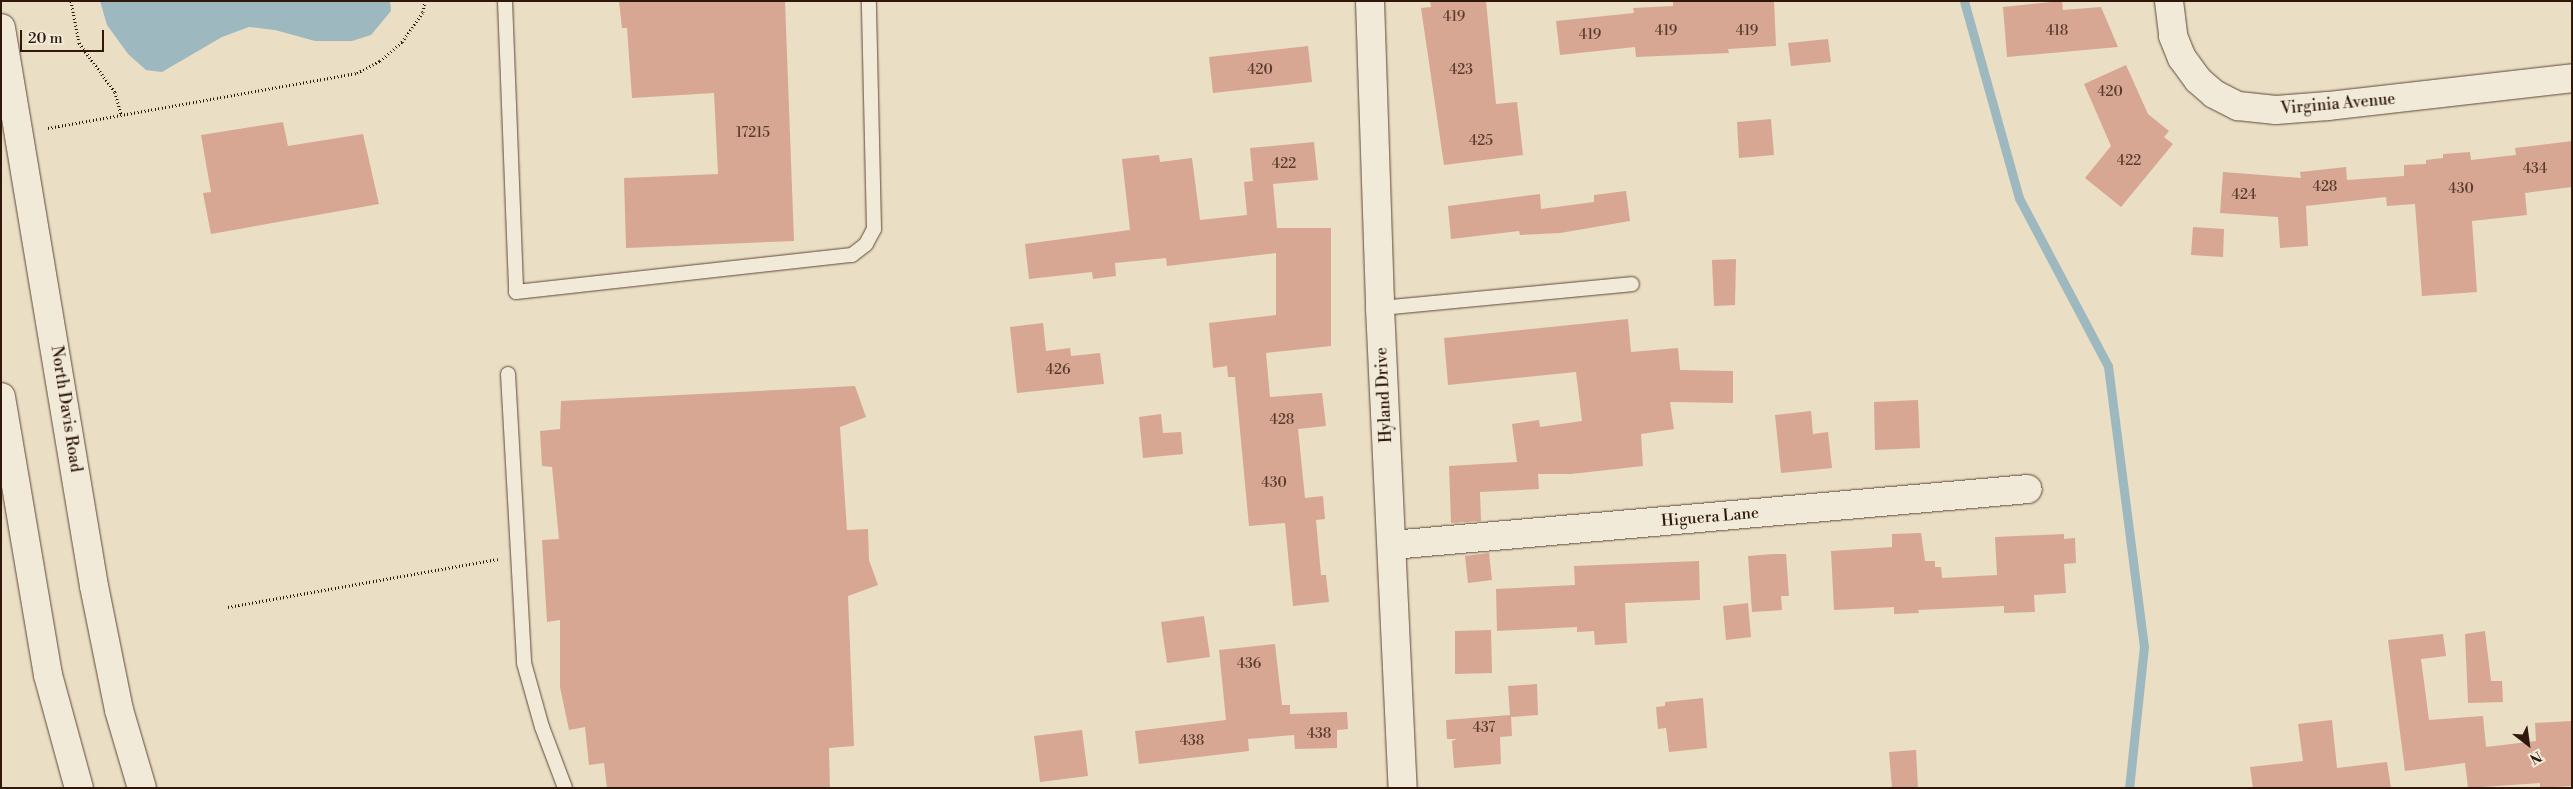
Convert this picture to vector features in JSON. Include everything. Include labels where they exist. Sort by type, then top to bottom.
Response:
[{"type":"street","name":"Hyland Drive","points":[[1370,1],[1380,308],[1403,788]]},
{"type":"street","name":"Virginia Avenue","points":[[2169,1],[2173,36],[2182,58],[2198,80],[2214,94],[2238,106],[2276,110],[2328,106],[2572,78]]},
{"type":"street","name":"North Davis Road","points":[[1,28],[94,586],[119,710],[142,788]]},
{"type":"street","points":[[1,397],[48,675],[79,788]]},
{"type":"street","name":"Higuera Lane","points":[[1392,545],[2028,489]]},
{"type":"lane","points":[[505,1],[516,292],[852,255],[866,244],[874,229],[869,1]]},
{"type":"lane","points":[[1380,308],[1632,284]]},
{"type":"lane","points":[[508,374],[524,662],[542,727],[565,788]]},
{"type":"path","points":[[71,1],[79,42],[116,92],[121,115]]},
{"type":"path","points":[[48,128],[357,73],[380,61],[402,42],[423,12],[425,1]]},
{"type":"path","points":[[228,607],[492,559],[517,558]]},
{"type":"water","points":[[100,1],[390,1],[391,11],[371,35],[352,41],[315,41],[275,30],[249,27],[222,37],[162,72],[146,70],[128,54],[107,25]]},
{"type":"building","points":[[619,1],[785,1],[794,241],[626,248],[624,178],[718,174],[714,93],[632,98],[627,28],[622,28]]},
{"type":"building","points":[[1430,1],[1486,1],[1496,104],[1517,102],[1523,155],[1444,165],[1421,8],[1431,7]]},
{"type":"building","points":[[1673,1],[1774,1],[1776,46],[1728,49],[1729,53],[1636,57],[1635,47],[1560,55],[1556,21],[1634,13],[1633,8],[1673,6]]},
{"type":"building","points":[[2062,1],[2063,10],[2101,7],[2118,47],[2007,57],[2003,7]]},
{"type":"building","points":[[1828,39],[1831,62],[1791,66],[1788,43]]},
{"type":"building","points":[[1308,46],[1312,82],[1213,93],[1209,57]]},
{"type":"building","points":[[2126,65],[2148,114],[2169,131],[2164,137],[2173,144],[2121,207],[2085,178],[2111,146],[2084,84]]},
{"type":"building","points":[[1771,119],[1774,155],[1739,158],[1737,122]]},
{"type":"building","points":[[283,122],[288,146],[363,134],[379,204],[211,234],[203,193],[211,192],[201,135]]},
{"type":"building","points":[[2572,141],[2572,187],[2525,193],[2527,215],[2472,221],[2477,292],[2422,296],[2415,204],[2387,206],[2386,197],[2306,206],[2308,246],[2280,248],[2278,217],[2220,213],[2223,172],[2301,178],[2300,172],[2346,167],[2347,180],[2404,176],[2404,165],[2426,164],[2426,160],[2443,158],[2443,154],[2470,152],[2471,160],[2516,155],[2515,148]]},
{"type":"building","points":[[1314,142],[1318,180],[1273,184],[1277,228],[1331,228],[1331,346],[1266,353],[1270,397],[1322,393],[1326,426],[1298,429],[1305,498],[1323,496],[1325,519],[1316,520],[1321,575],[1326,575],[1329,602],[1293,606],[1285,523],[1249,526],[1235,377],[1228,377],[1227,366],[1213,368],[1209,323],[1276,315],[1276,253],[1167,266],[1166,258],[1115,263],[1116,276],[1093,279],[1092,272],[1029,279],[1025,244],[1130,230],[1122,159],[1159,155],[1160,162],[1192,158],[1200,220],[1247,215],[1244,182],[1253,181],[1250,148]]},
{"type":"building","points":[[1626,191],[1630,221],[1560,233],[1520,235],[1519,231],[1451,239],[1448,206],[1540,194],[1541,209],[1594,202],[1594,195]]},
{"type":"building","points":[[2193,227],[2224,229],[2223,257],[2191,255]]},
{"type":"building","points":[[1736,259],[1735,305],[1714,306],[1712,260]]},
{"type":"building","points":[[1628,319],[1631,352],[1678,348],[1680,370],[1733,371],[1733,403],[1670,402],[1674,429],[1641,434],[1643,466],[1571,474],[1538,474],[1539,489],[1480,492],[1481,521],[1451,523],[1449,466],[1517,462],[1512,424],[1539,420],[1540,427],[1582,421],[1576,372],[1448,385],[1444,338]]},
{"type":"building","points":[[1043,323],[1046,351],[1070,348],[1071,356],[1100,353],[1104,384],[1017,393],[1010,327]]},
{"type":"building","points":[[855,386],[866,417],[840,427],[847,530],[868,529],[869,560],[878,585],[848,596],[854,746],[829,748],[830,788],[607,788],[604,763],[589,765],[585,727],[569,730],[560,687],[560,620],[547,622],[542,540],[559,539],[552,467],[542,466],[540,431],[560,429],[561,401]]},
{"type":"building","points":[[1918,400],[1920,448],[1875,450],[1874,402]]},
{"type":"building","points":[[1811,411],[1813,434],[1828,432],[1832,468],[1781,473],[1775,415]]},
{"type":"building","points":[[1161,414],[1163,433],[1181,432],[1183,454],[1143,458],[1139,417]]},
{"type":"building","points":[[1921,533],[1925,561],[1935,561],[1935,567],[1941,567],[1942,578],[1997,575],[1995,537],[2064,534],[2064,539],[2075,538],[2076,563],[2064,564],[2066,593],[2034,595],[2035,612],[2004,613],[2004,606],[1918,610],[1919,613],[1894,614],[1894,607],[1834,610],[1831,551],[1892,547],[1892,534]]},
{"type":"building","points":[[1489,553],[1492,580],[1468,583],[1465,556]]},
{"type":"building","points":[[1786,554],[1789,596],[1781,596],[1782,610],[1752,612],[1748,556]]},
{"type":"building","points":[[1699,561],[1700,600],[1625,603],[1627,643],[1595,645],[1594,631],[1577,632],[1577,627],[1497,631],[1496,589],[1575,585],[1574,566]]},
{"type":"building","points":[[1748,603],[1751,637],[1726,640],[1723,606]]},
{"type":"building","points":[[1204,616],[1210,657],[1167,663],[1161,622]]},
{"type":"building","points":[[1491,630],[1492,673],[1455,674],[1455,631]]},
{"type":"building","points":[[2485,631],[2491,681],[2502,681],[2503,702],[2468,703],[2465,634]]},
{"type":"building","points":[[2443,634],[2446,656],[2421,659],[2429,720],[2483,716],[2486,747],[2536,741],[2535,723],[2572,721],[2572,786],[2540,788],[2540,783],[2468,788],[2465,763],[2405,771],[2388,640]]},
{"type":"building","points":[[1275,644],[1282,705],[1290,705],[1290,714],[1347,712],[1348,729],[1337,730],[1337,748],[1295,749],[1294,735],[1248,739],[1249,751],[1139,764],[1135,731],[1226,720],[1219,650]]},
{"type":"building","points":[[1537,684],[1538,715],[1511,717],[1512,736],[1500,737],[1501,764],[1454,768],[1452,741],[1457,739],[1447,739],[1446,720],[1510,715],[1508,686]]},
{"type":"building","points":[[1703,698],[1707,748],[1669,752],[1666,728],[1658,729],[1656,707],[1665,706],[1665,702]]},
{"type":"building","points":[[2332,720],[2337,768],[2387,762],[2391,788],[2253,788],[2250,767],[2303,761],[2298,724]]},
{"type":"building","points":[[1082,730],[1088,776],[1040,782],[1034,736]]},
{"type":"building","points":[[1916,750],[1918,788],[1892,788],[1889,752]]},
{"type":"waterway","points":[[1964,1],[2019,198],[2108,366],[2144,646],[2129,788]]}]
